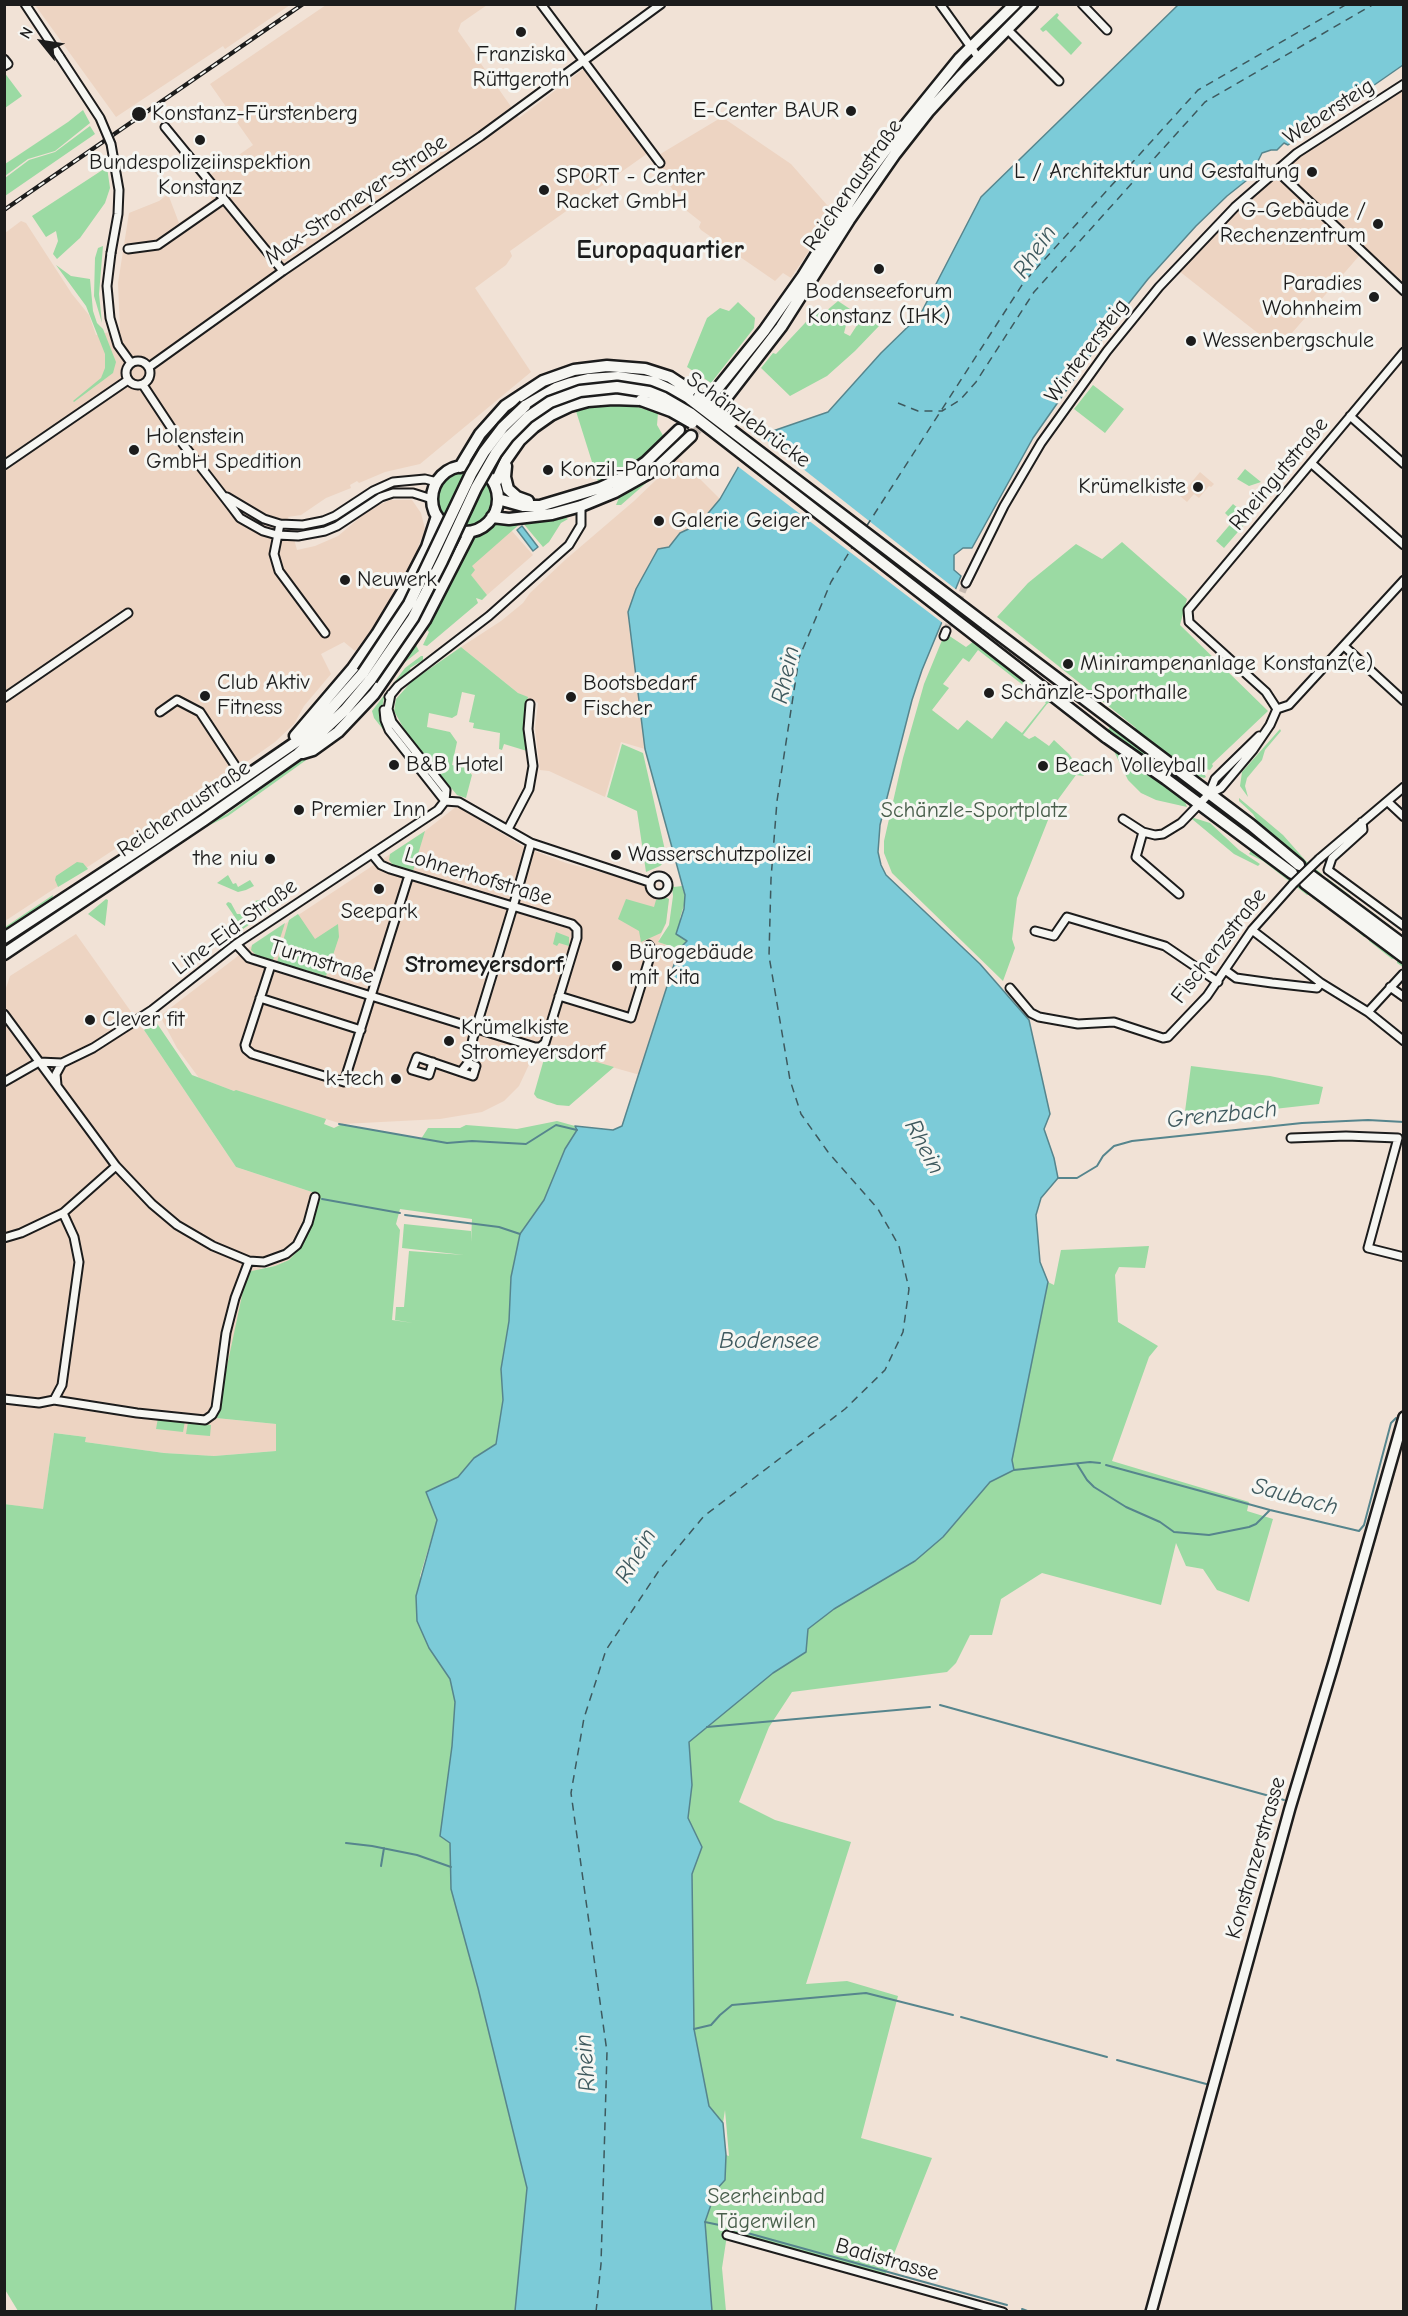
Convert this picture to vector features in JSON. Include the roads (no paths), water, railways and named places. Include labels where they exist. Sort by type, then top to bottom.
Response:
[{"type":"main road","name":"Reichenaustraße","points":[[1015,4],[970,47],[879,159],[849,201],[803,276],[760,336],[713,393],[715,402],[724,401],[781,327],[849,220],[895,154],[928,112],[978,57],[1032,4]]},
{"type":"main road","points":[[1004,14],[1003,21],[1007,29]]},
{"type":"main road","points":[[460,466],[478,469],[490,477],[495,484],[498,499],[492,517],[484,526],[470,532],[449,527],[437,516],[432,500],[437,483],[443,475],[460,466],[485,429],[505,406],[518,396],[543,381],[588,367],[645,369],[670,377],[691,390],[749,435],[759,450]]},
{"type":"main road","name":"Schänzlebrücke","points":[[618,376],[654,382],[690,399],[759,450],[1263,834],[1295,869],[1106,737],[690,413],[649,392],[617,387],[580,391],[550,402],[535,411],[514,429],[489,463],[422,601],[397,643],[367,676],[409,604],[471,474],[484,452],[509,419],[540,396],[571,383],[618,376]]},
{"type":"main road","points":[[495,484],[506,460],[520,440],[543,420],[582,402],[628,399],[657,405],[696,426],[710,428]]},
{"type":"main road","points":[[498,499],[523,506],[580,501],[626,476],[646,462],[676,433],[678,449]]},
{"type":"main road","points":[[492,517],[503,519],[534,517],[615,492],[646,476],[691,436]]},
{"type":"main road","points":[[506,460],[505,477],[508,489],[517,497],[535,506]]},
{"type":"main road","points":[[279,753],[352,668],[377,634],[427,547],[437,516]]},
{"type":"main road","points":[[298,754],[313,750],[338,732],[374,694],[425,620],[470,532]]},
{"type":"main road","name":"Reichenaustraße","points":[[4,938],[299,740],[367,676]]},
{"type":"main road","name":"Reichenaustraße","points":[[4,954],[93,896],[298,754],[345,710],[367,676]]},
{"type":"main road","points":[[1404,945],[1308,879],[1404,957]]},
{"type":"street","points":[[25,4],[100,118],[111,144],[119,190],[118,214],[107,286],[110,318],[118,345],[131,363]]},
{"type":"street","points":[[541,4],[660,163]]},
{"type":"street","name":"Max-Stromeyer-Straße","points":[[149,367],[481,136],[661,4]]},
{"type":"street","points":[[940,4],[978,57]]},
{"type":"street","points":[[1082,4],[1107,30]]},
{"type":"street","points":[[1007,29],[1059,81]]},
{"type":"street","points":[[4,59],[8,64],[4,66]]},
{"type":"street","name":"Webersteig","points":[[1276,170],[1329,131],[1404,84]]},
{"type":"street","points":[[165,127],[283,272]]},
{"type":"street","points":[[1276,170],[1404,291]]},
{"type":"street","name":"Winterersteig","points":[[966,583],[1004,506],[1041,443],[1107,351],[1179,264],[1235,207],[1276,170]]},
{"type":"street","points":[[128,249],[158,245],[224,199]]},
{"type":"street","name":"Rheingutstraße","points":[[1277,710],[1266,692],[1188,622],[1188,610],[1404,352]]},
{"type":"street","points":[[141,361],[149,367],[150,377],[143,385],[136,386],[128,380],[126,371],[131,363],[141,361]]},
{"type":"street","points":[[4,465],[128,380]]},
{"type":"street","points":[[143,385],[176,435],[240,518],[257,528],[277,535],[298,536],[325,531],[337,526],[381,497],[413,493],[432,500]]},
{"type":"street","points":[[1350,416],[1404,464]]},
{"type":"street","points":[[1311,463],[1404,545]]},
{"type":"street","points":[[218,490],[249,512],[280,524],[303,525],[323,521],[373,491],[393,483],[425,479],[437,483]]},
{"type":"street","points":[[580,501],[581,525],[569,545],[489,616],[391,694],[384,711],[389,730],[445,801],[459,802],[531,843],[649,882]]},
{"type":"street","points":[[280,524],[274,554],[282,578],[325,633]]},
{"type":"street","points":[[1123,819],[1143,832],[1163,834],[1173,829],[1209,794],[1221,788],[1253,750],[1277,710],[1289,705],[1404,580]]},
{"type":"street","points":[[4,698],[128,613]]},
{"type":"street","points":[[1344,646],[1404,701]]},
{"type":"street","name":"Reichenaustraße","points":[[160,712],[177,700],[200,712],[244,779]]},
{"type":"street","points":[[508,829],[529,789],[533,766],[528,729],[530,704]]},
{"type":"street","name":"Fischenzstraße","points":[[1010,988],[1031,1013],[1040,1017],[1078,1024],[1114,1022],[1163,1038],[1168,1037],[1207,996],[1251,930],[1286,891],[1319,859],[1404,787]]},
{"type":"street","name":"Line-Eid-Straße","points":[[39,1062],[62,1063],[93,1048],[152,1010],[236,944],[438,810],[445,801]]},
{"type":"street","points":[[1388,802],[1404,817]]},
{"type":"street","points":[[1362,822],[1363,830],[1332,858],[1328,870],[1404,926]]},
{"type":"street","points":[[1143,832],[1136,857],[1179,894]]},
{"type":"street","points":[[461,1072],[468,1063],[476,1028],[531,843]]},
{"type":"street","name":"Lohnerhofstraße","points":[[372,854],[381,865],[409,875],[572,924],[577,929],[577,938],[559,996]]},
{"type":"street","points":[[271,965],[245,1044],[246,1049],[252,1054],[344,1082],[409,875]]},
{"type":"street","points":[[1035,931],[1054,936],[1067,917],[1165,946],[1218,982]]},
{"type":"street","points":[[1251,930],[1321,984],[1368,1012],[1404,1041]]},
{"type":"street","name":"Turmstraße","points":[[236,944],[249,958],[535,1047],[540,1047],[545,1042],[559,996]]},
{"type":"street","points":[[559,996],[631,1018],[652,950],[650,945]]},
{"type":"street","points":[[1225,970],[1236,978],[1317,988],[1321,984]]},
{"type":"street","points":[[1368,1012],[1404,974]]},
{"type":"street","points":[[1390,987],[1404,997]]},
{"type":"street","points":[[260,998],[361,1030]]},
{"type":"street","points":[[4,1014],[116,1167],[152,1204],[177,1225],[213,1246],[249,1261],[274,1260],[297,1245],[308,1223],[315,1197]]},
{"type":"street","points":[[4,1082],[39,1062]]},
{"type":"street","points":[[433,1062],[473,1076],[476,1066],[468,1063]]},
{"type":"street","points":[[57,1085],[57,1071],[62,1063]]},
{"type":"street","points":[[1291,1138],[1346,1136],[1398,1138],[1368,1248],[1404,1257]]},
{"type":"street","points":[[4,1238],[21,1233],[63,1213],[116,1167]]},
{"type":"street","points":[[54,1400],[62,1385],[79,1262],[74,1237],[63,1213]]},
{"type":"street","points":[[4,1399],[39,1403],[54,1400],[137,1413],[205,1420],[216,1408],[226,1333],[235,1298],[249,1261]]},
{"type":"street","name":"Konstanzerstrasse","points":[[1151,2312],[1287,1820],[1403,1421]]},
{"type":"street","name":"Badistrasse","points":[[727,2235],[1003,2312]]},
{"type":"water","name":"Bodensee","points":[[1178,5],[1403,5],[1403,65],[1288,145],[1284,143],[1277,150],[1262,153],[1257,163],[1261,169],[1227,196],[1196,226],[1148,279],[1114,322],[1033,438],[972,548],[963,548],[954,555],[954,570],[961,576],[912,700],[880,825],[878,852],[881,865],[886,875],[980,964],[1029,1020],[1050,1114],[1044,1129],[1058,1178],[1041,1198],[1036,1215],[1040,1262],[1048,1282],[1012,1460],[1014,1470],[990,1482],[943,1537],[915,1561],[834,1609],[808,1629],[806,1652],[773,1673],[689,1742],[692,1785],[688,1818],[702,1847],[692,1874],[694,2029],[709,2106],[723,2123],[726,2155],[725,2180],[716,2190],[705,2222],[712,2311],[515,2311],[527,2188],[451,1889],[450,1843],[440,1836],[452,1746],[455,1702],[450,1679],[429,1648],[417,1621],[416,1596],[437,1520],[426,1492],[458,1477],[474,1458],[496,1444],[503,1400],[501,1369],[509,1321],[511,1277],[520,1234],[544,1200],[565,1149],[577,1130],[575,1126],[613,1130],[622,1126],[679,949],[687,941],[676,934],[684,909],[685,895],[645,749],[628,612],[636,589],[658,549],[669,547],[680,533],[699,524],[720,499],[748,450],[767,433],[828,412],[881,353],[920,315],[981,197]]},
{"type":"water","points":[[522,526],[538,547],[533,551],[517,530]]},
{"type":"waterway","name":"Grenzbach","points":[[1058,1178],[1077,1178],[1097,1166],[1103,1156],[1114,1146],[1132,1141],[1302,1123],[1368,1120],[1404,1122]]},
{"type":"waterway","points":[[339,1124],[447,1143],[472,1141],[526,1144],[556,1125],[577,1130]]},
{"type":"waterway","points":[[322,1199],[400,1213]]},
{"type":"waterway","points":[[405,1215],[499,1227],[520,1234]]},
{"type":"waterway","name":"Saubach","points":[[1106,1465],[1270,1510],[1359,1531],[1364,1525],[1391,1423],[1396,1418]]},
{"type":"waterway","name":"Saubach","points":[[1014,1470],[1090,1462],[1100,1463]]},
{"type":"waterway","points":[[1077,1464],[1094,1487],[1126,1507],[1160,1522],[1174,1532],[1209,1535],[1249,1527],[1256,1524],[1270,1510]]},
{"type":"waterway","points":[[940,1705],[1284,1800]]},
{"type":"waterway","points":[[707,1727],[930,1707]]},
{"type":"waterway","points":[[346,1843],[417,1855],[451,1867]]},
{"type":"waterway","points":[[381,1866],[384,1848]]},
{"type":"waterway","points":[[694,2029],[711,2025],[732,2005],[866,1993],[953,2015]]},
{"type":"waterway","points":[[961,2017],[1107,2057]]},
{"type":"waterway","points":[[1117,2060],[1210,2085]]},
{"type":"waterway","points":[[705,2222],[724,2226]]},
{"type":"waterway","points":[[733,2229],[1007,2305]]},
{"type":"waterway","points":[[1022,2309],[1030,2312]]},
{"type":"tunnel","points":[[691,436],[710,416]]},
{"type":"tunnel","points":[[946,631],[966,583]]},
{"type":"railway","points":[[4,210],[303,4]]},
{"type":"place","name":"Franziska Rüttgeroth","points":[[521,32]]},
{"type":"place","name":"E-Center BAUR","points":[[851,111]]},
{"type":"place","name":"Konstanz-Fürstenberg","points":[[139,114]]},
{"type":"place","name":"Bundespolizeiinspektion Konstanz","points":[[200,140]]},
{"type":"place","name":"L / Architektur und Gestaltung","points":[[1312,172]]},
{"type":"place","name":"SPORT - Center Racket GmbH","points":[[544,190]]},
{"type":"place","name":"G-Gebäude / Rechenzentrum","points":[[1378,224]]},
{"type":"place","name":"Bodenseeforum Konstanz (IHK)","points":[[879,269]]},
{"type":"place","name":"Paradies Wohnheim","points":[[1374,297]]},
{"type":"place","name":"Wessenbergschule","points":[[1191,341]]},
{"type":"place","name":"Holenstein GmbH Spedition","points":[[134,450]]},
{"type":"place","name":"Konzil-Panorama","points":[[548,470]]},
{"type":"place","name":"Krümelkiste","points":[[1198,487]]},
{"type":"place","name":"Galerie Geiger","points":[[659,521]]},
{"type":"place","name":"Neuwerk","points":[[345,580]]},
{"type":"place","name":"Minirampenanlage Konstanz(e)","points":[[1068,664]]},
{"type":"place","name":"Schänzle-Sporthalle","points":[[989,693]]},
{"type":"place","name":"Club Aktiv Fitness","points":[[205,696]]},
{"type":"place","name":"Bootsbedarf Fischer","points":[[571,697]]},
{"type":"place","name":"B&B Hotel","points":[[394,765]]},
{"type":"place","name":"Beach Volleyball","points":[[1043,766]]},
{"type":"place","name":"Premier Inn","points":[[299,810]]},
{"type":"place","name":"Wasserschutzpolizei","points":[[616,855]]},
{"type":"place","name":"the niu","points":[[270,859]]},
{"type":"place","name":"Seepark","points":[[379,889]]},
{"type":"place","name":"Bürogebäude mit Kita","points":[[617,966]]},
{"type":"place","name":"Clever fit","points":[[90,1020]]},
{"type":"place","name":"Krümelkiste Stromeyersdorf","points":[[449,1041]]},
{"type":"place","name":"k-tech","points":[[396,1079]]},
{"type":"district","name":"Europaquartier","points":[[660,251]]},
{"type":"district","name":"Stromeyersdorf","points":[[484,965]]},
{"type":"water label","name":"Rhein","points":[[1035,252]]},
{"type":"water label","name":"Rhein","points":[[786,675]]},
{"type":"water label","name":"Rhein","points":[[924,1147]]},
{"type":"water label","name":"Rhein","points":[[636,1556]]},
{"type":"water label","name":"Rhein","points":[[586,2063]]},
{"type":"park label","name":"Schänzle-Sportplatz","points":[[974,811]]},
{"type":"park label","name":"Seerheinbad Tägerwilen","points":[[766,2210]]}]
